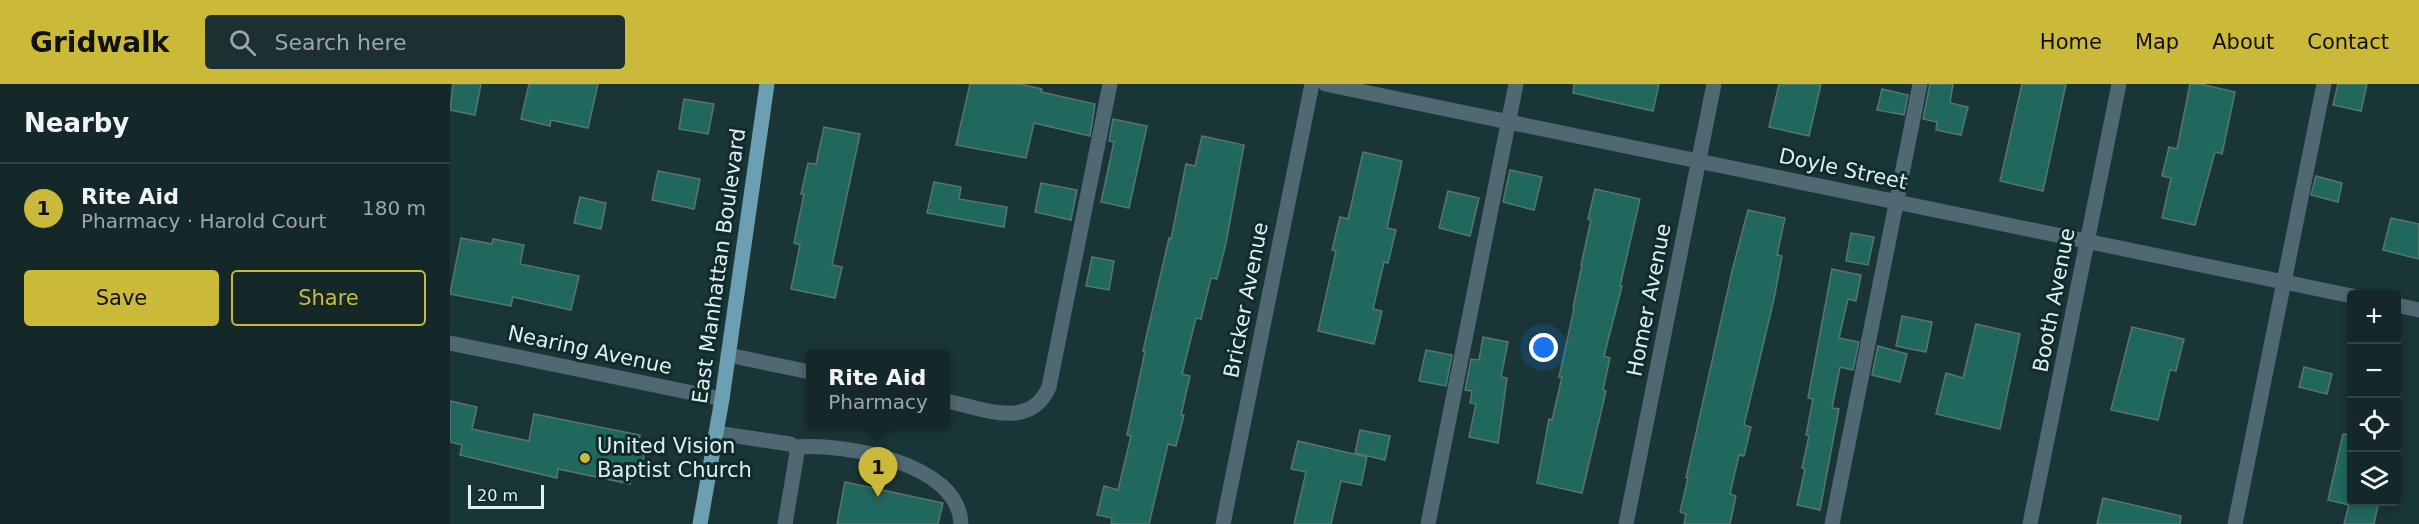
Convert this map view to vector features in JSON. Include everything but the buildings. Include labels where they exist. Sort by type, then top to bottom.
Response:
[{"type":"main road","name":"East Manhattan Boulevard","points":[[700,524],[722,399],[767,84]]},
{"type":"street","points":[[950,402],[1018,415],[1033,409],[1044,400],[1049,387],[1110,84]]},
{"type":"street","name":"Bricker Avenue","points":[[1223,524],[1312,84]]},
{"type":"street","name":"Doyle Street","points":[[1325,84],[2347,295]]},
{"type":"street","points":[[1428,524],[1516,84]]},
{"type":"street","name":"Homer Avenue","points":[[1626,524],[1714,84]]},
{"type":"street","points":[[1832,524],[1920,84]]},
{"type":"street","name":"Booth Avenue","points":[[2030,524],[2118,84]]},
{"type":"street","points":[[2235,524],[2324,84]]},
{"type":"street","points":[[2401,306],[2419,310]]},
{"type":"street","name":"Nearing Avenue","points":[[450,343],[722,399]]},
{"type":"street","points":[[728,355],[806,371]]},
{"type":"street","points":[[716,433],[790,444],[795,447],[831,448],[895,460],[913,466],[948,491],[957,503],[961,524]]},
{"type":"street","points":[[786,524],[797,453],[795,447]]},
{"type":"place","name":"United Vision Baptist Church","points":[[585,458]]},
{"type":"place","name":"Rite Aid","points":[[878,497]]}]
